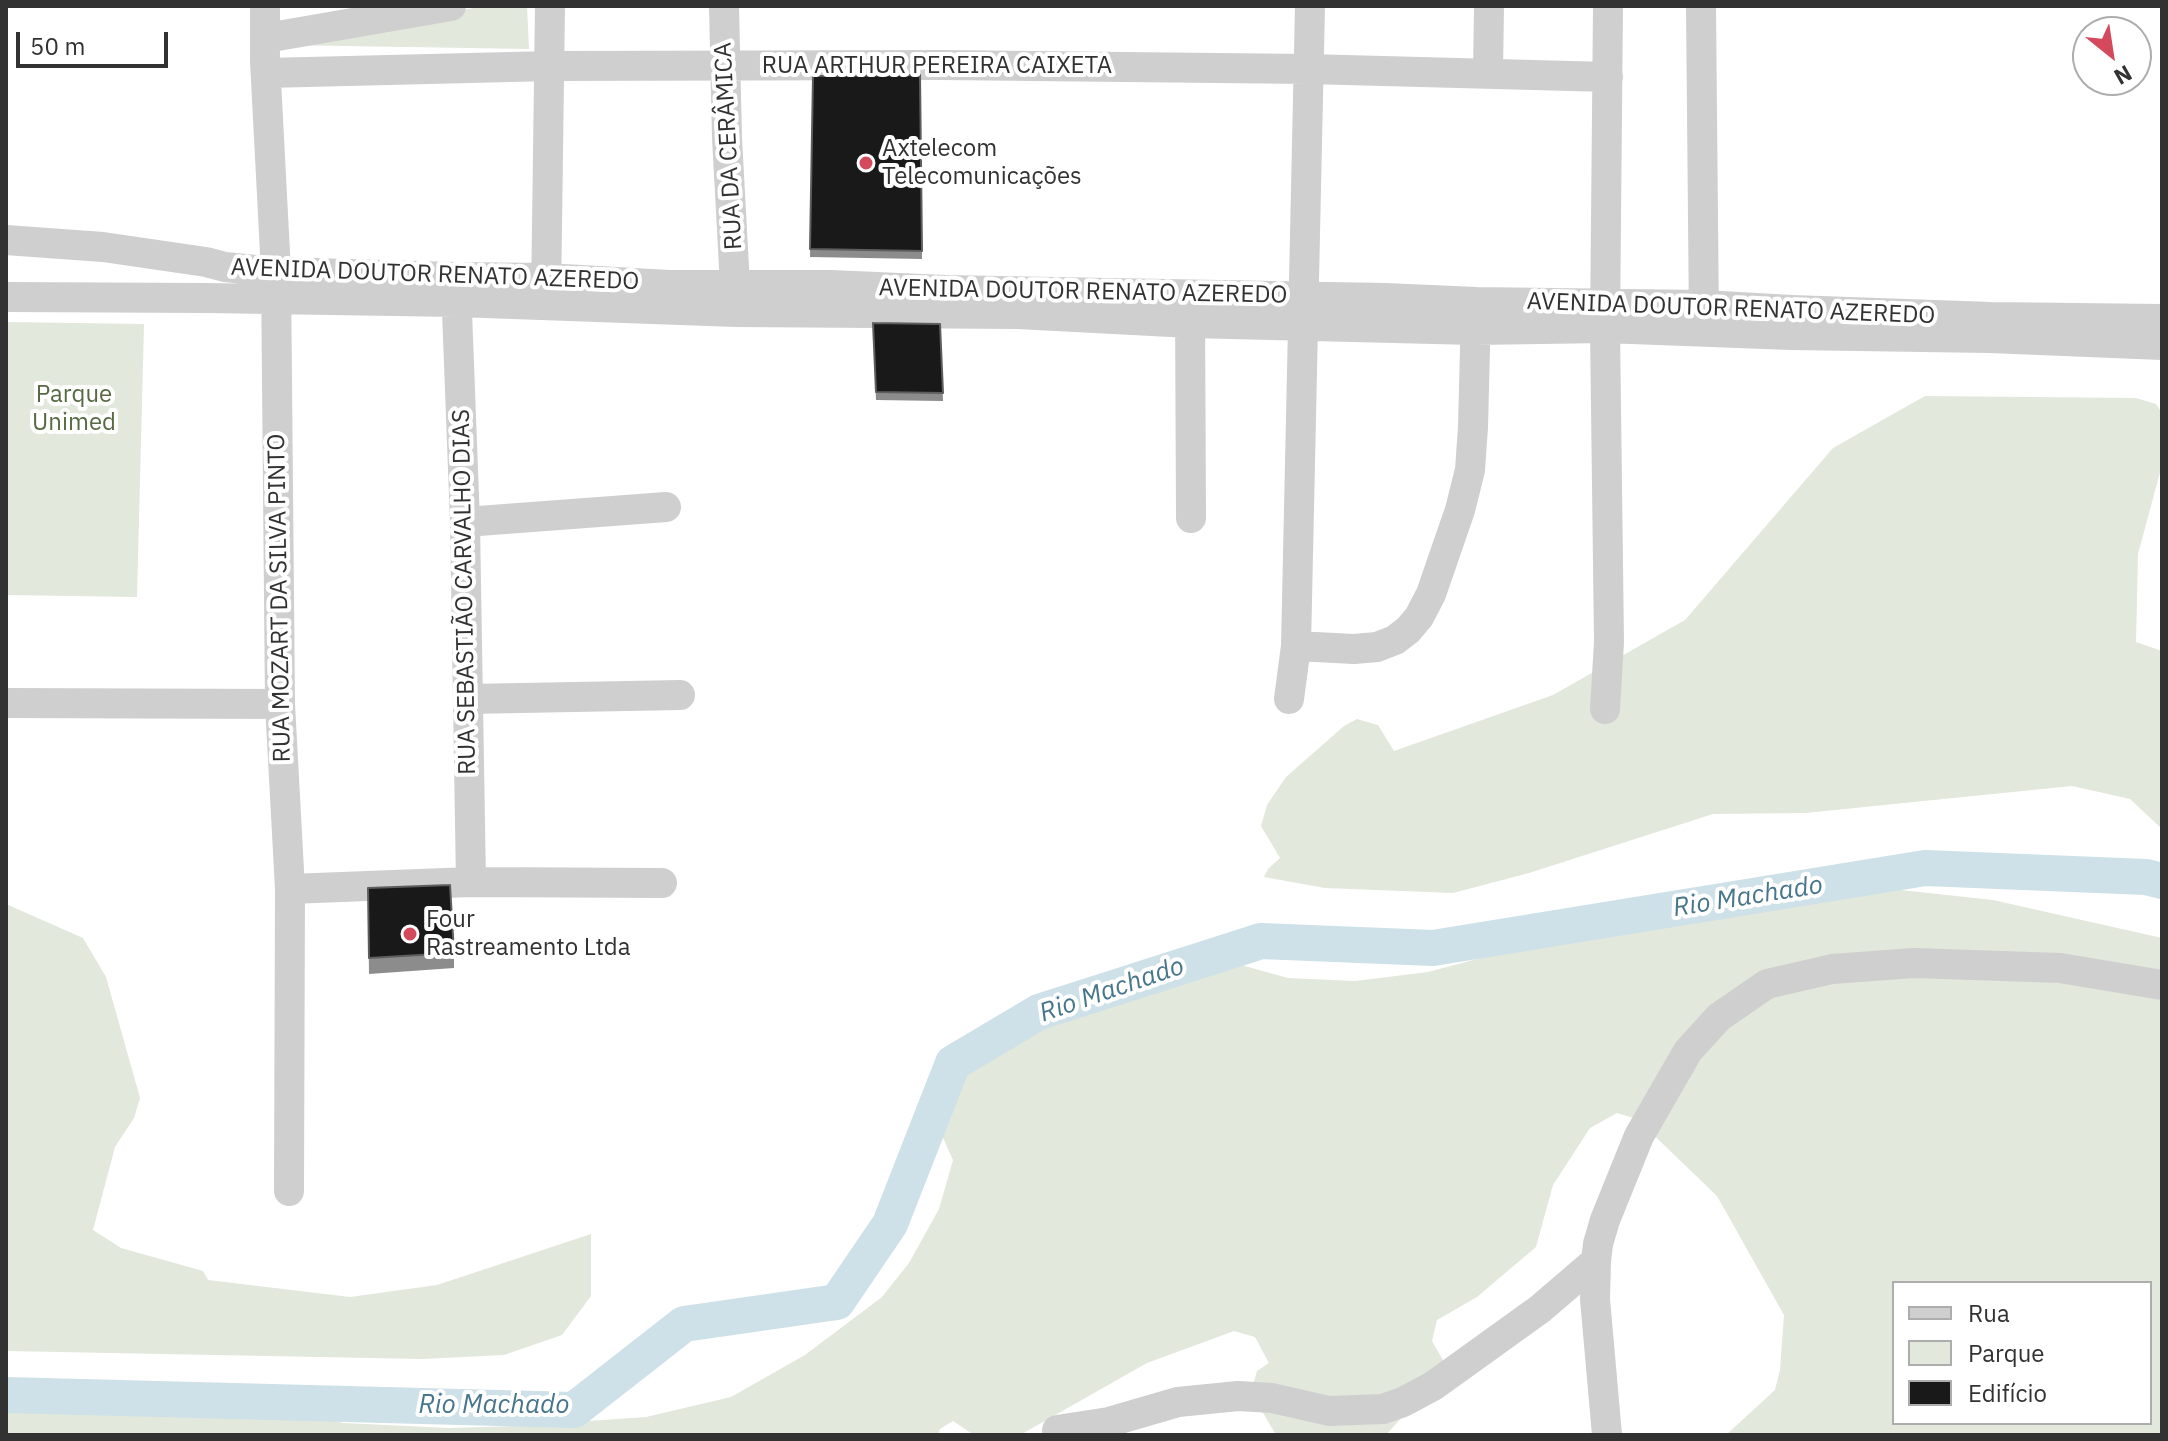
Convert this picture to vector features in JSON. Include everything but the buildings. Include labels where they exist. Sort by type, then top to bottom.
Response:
[{"type":"street","name":"RUA MOZART DA SILVA PINTO","points":[[265,6],[276,286],[280,704],[290,889],[289,1191]]},
{"type":"street","points":[[266,38],[451,6]]},
{"type":"street","points":[[546,291],[550,6]]},
{"type":"street","name":"RUA DA CERÂMICA","points":[[724,6],[730,217],[736,299]]},
{"type":"street","points":[[1289,699],[1296,646],[1310,6]]},
{"type":"street","points":[[1488,73],[1489,6]]},
{"type":"street","points":[[1605,709],[1609,642],[1606,316],[1608,6]]},
{"type":"street","points":[[1701,6],[1704,318]]},
{"type":"street","name":"RUA ARTHUR PEREIRA CAIXETA","points":[[266,73],[551,66],[942,65],[1308,69],[1608,77]]},
{"type":"street","name":"AVENIDA DOUTOR RENATO AZEREDO","points":[[6,240],[103,247],[206,262],[276,286]]},
{"type":"street","points":[[206,262],[206,298]]},
{"type":"street","name":"AVENIDA DOUTOR RENATO AZEREDO","points":[[6,297],[206,298],[276,286],[546,291],[736,299],[1019,302],[1475,316],[1704,318],[2153,332]]},
{"type":"street","name":"RUA SEBASTIÃO CARVALHO DIAS","points":[[456,290],[465,522],[471,882]]},
{"type":"street","points":[[1190,309],[1191,518]]},
{"type":"street","points":[[1296,646],[1377,647],[1395,640],[1419,617],[1431,594],[1470,470],[1475,316]]},
{"type":"street","points":[[465,522],[666,507]]},
{"type":"street","points":[[468,699],[680,695]]},
{"type":"street","points":[[6,703],[280,704]]},
{"type":"street","points":[[290,889],[471,882],[662,883]]},
{"type":"street","points":[[1607,1435],[1595,1299],[1596,1261],[1605,1220],[1639,1136],[1688,1051],[1719,1017],[1767,984],[1832,969],[1914,963],[2060,968],[2162,985]]},
{"type":"street","points":[[1057,1430],[1109,1422],[1178,1402],[1238,1396],[1272,1398],[1329,1411],[1383,1409],[1433,1386],[1540,1309],[1596,1261]]},
{"type":"green space","points":[[484,6],[527,6],[529,49],[283,45]]},
{"type":"green space","name":"Parque Unimed","points":[[6,322],[144,324],[137,597],[6,595]]},
{"type":"green space","points":[[1925,396],[2136,398],[2156,404],[2162,413],[2162,465],[2138,554],[2136,642],[2162,651],[2162,829],[2130,799],[2072,786],[1805,813],[1713,814],[1529,873],[1453,893],[1325,888],[1264,877],[1280,858],[1261,826],[1267,805],[1286,777],[1344,726],[1357,719],[1378,725],[1394,751],[1553,695],[1685,620],[1833,448]]},
{"type":"green space","points":[[1836,883],[1993,900],[2162,938],[2162,1435],[1726,1435],[1775,1390],[1780,1370],[1784,1315],[1717,1196],[1637,1119],[1617,1113],[1590,1128],[1553,1185],[1536,1247],[1477,1297],[1437,1320],[1432,1341],[1447,1367],[1386,1435],[1276,1435],[1251,1392],[1257,1371],[1269,1363],[1255,1337],[1234,1331],[1147,1363],[1020,1435],[974,1435],[953,1421],[940,1429],[938,1435],[6,1435],[6,1398],[24,1397],[110,1394],[204,1396],[344,1423],[449,1428],[646,1417],[731,1397],[805,1355],[882,1297],[909,1263],[939,1209],[953,1160],[926,1100],[936,1076],[1078,996],[1165,984],[1212,957],[1288,978],[1355,981],[1428,972],[1718,895]]},
{"type":"green space","points":[[6,904],[83,938],[106,977],[140,1098],[134,1118],[115,1147],[93,1230],[121,1248],[203,1271],[208,1280],[350,1297],[437,1285],[591,1234],[591,1296],[562,1335],[504,1355],[423,1359],[6,1351]]},
{"type":"waterway","name":"Rio Machado","points":[[6,1395],[574,1410],[684,1324],[837,1302],[890,1224],[953,1063],[1039,1012],[1261,941],[1433,948],[1925,868],[2146,877],[2162,881]]},
{"type":"place","name":"Axtelecom Telecomunicações","points":[[866,163]]},
{"type":"place","name":"Four Rastreamento Ltda","points":[[410,934]]}]
